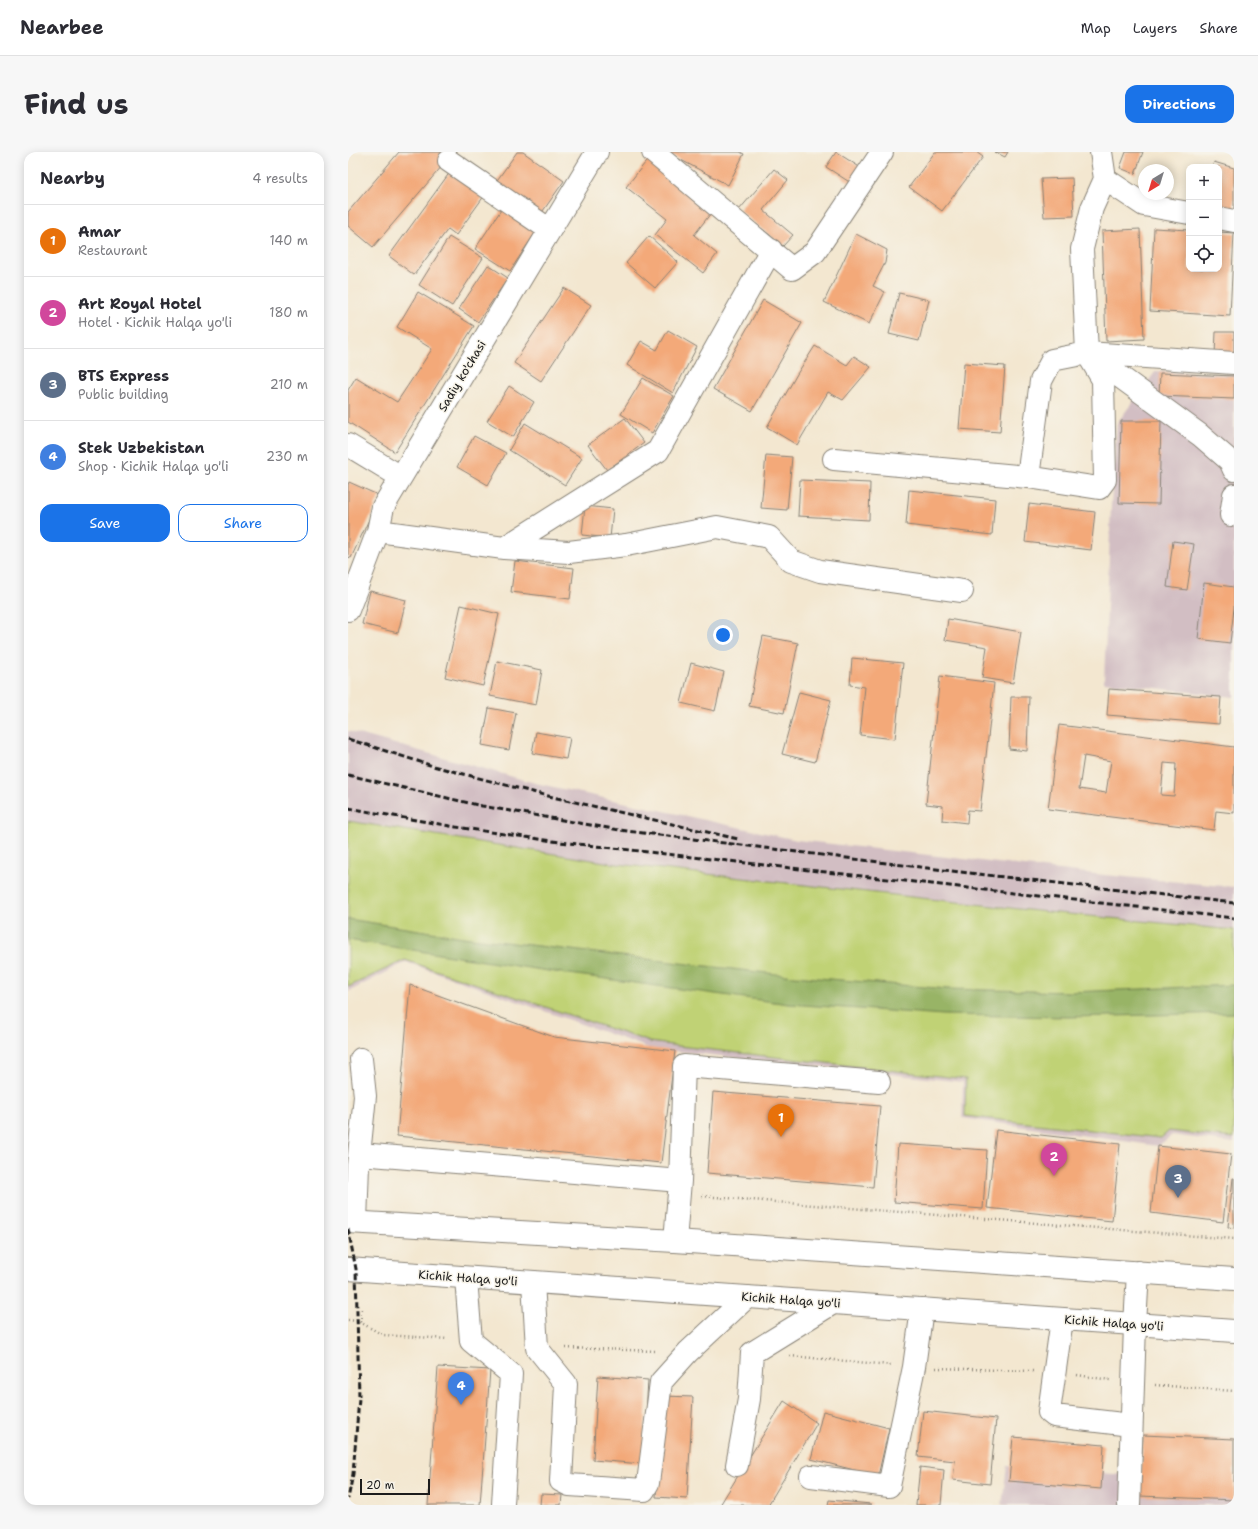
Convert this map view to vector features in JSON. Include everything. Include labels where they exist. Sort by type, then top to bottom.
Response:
[{"type":"main road","name":"Sadiy ko'chasi","points":[[348,610],[378,530],[383,507],[597,152]]},
{"type":"main road","points":[[653,152],[792,269],[815,252],[882,152]]},
{"type":"main road","points":[[834,459],[1028,477],[1099,488],[1105,480],[1103,380],[1087,353],[1082,249],[1092,208],[1106,179],[1101,152]]},
{"type":"main road","points":[[448,161],[550,230]]},
{"type":"main road","points":[[1106,179],[1144,205],[1186,212]]},
{"type":"main road","points":[[1222,219],[1234,221]]},
{"type":"main road","points":[[504,548],[658,451],[771,250]]},
{"type":"main road","points":[[1087,353],[1200,435],[1230,461],[1234,470]]},
{"type":"main road","points":[[1028,477],[1041,381],[1052,360],[1087,353],[1234,364]]},
{"type":"main road","points":[[348,445],[401,476]]},
{"type":"main road","points":[[378,530],[504,548],[569,552],[626,545],[717,527],[769,537],[791,561],[820,571],[962,591]]},
{"type":"main road","points":[[361,1058],[365,1096],[352,1222],[675,1241],[1234,1279]]},
{"type":"main road","points":[[675,1241],[680,1181],[684,1066],[879,1082]]},
{"type":"main road","points":[[360,1154],[680,1181]]},
{"type":"main road","name":"Kichik Halqa yo'li","points":[[348,1269],[1234,1331]]},
{"type":"main road","points":[[1129,1505],[1138,1272]]},
{"type":"main road","points":[[466,1278],[471,1341],[511,1374],[503,1504]]},
{"type":"main road","points":[[533,1282],[537,1348],[566,1384],[561,1481],[569,1485],[644,1490],[648,1483],[661,1382],[688,1352],[747,1297]]},
{"type":"main road","points":[[737,1465],[749,1399],[752,1353],[833,1303]]},
{"type":"main road","points":[[811,1476],[889,1486],[914,1367],[922,1309]]},
{"type":"main road","points":[[1062,1319],[1049,1412],[1054,1416],[1131,1424]]},
{"type":"path","points":[[680,1181],[701,1196],[1234,1239]]},
{"type":"path","points":[[361,1322],[362,1308]]},
{"type":"path","points":[[348,1320],[361,1322],[383,1335],[471,1341]]},
{"type":"path","points":[[537,1348],[688,1352]]},
{"type":"path","points":[[752,1353],[914,1367],[1055,1372],[1133,1384],[1234,1391]]},
{"type":"shaded area","points":[[1156,371],[1234,375],[1234,697],[1104,682],[1111,506],[1117,423]]},
{"type":"shaded area","points":[[348,731],[535,783],[797,840],[1104,875],[1234,887],[1234,1143],[1172,1135],[1158,1146],[962,1118],[963,1082],[649,1048],[406,962],[348,992]]},
{"type":"shaded area","points":[[1007,1466],[1234,1483],[1234,1505],[1002,1505]]},
{"type":"green space","points":[[348,821],[617,864],[1037,911],[1234,930],[1234,1138],[1169,1131],[1161,1138],[965,1116],[966,1079],[650,1042],[405,960],[348,987]]},
{"type":"green space","points":[[348,919],[463,937],[688,964],[794,976],[948,989],[1071,992],[1234,985],[1234,1013],[1070,1017],[944,1015],[789,1004],[555,972],[348,940]]},
{"type":"building","points":[[399,152],[454,152],[373,247],[348,226],[348,212]]},
{"type":"building","points":[[517,152],[523,152],[564,181],[538,218],[493,186]]},
{"type":"building","points":[[666,152],[740,152],[744,154],[728,185]]},
{"type":"building","points":[[836,152],[861,168],[851,183],[826,167]]},
{"type":"building","points":[[935,152],[976,152],[983,157],[942,211],[909,187]]},
{"type":"building","points":[[995,152],[1008,152],[1005,157]]},
{"type":"building","points":[[1126,152],[1143,152],[1135,174],[1120,168]]},
{"type":"building","points":[[649,158],[714,209],[694,235],[717,254],[703,273],[655,235],[667,219],[626,187]]},
{"type":"building","points":[[1222,164],[1234,168],[1234,216],[1222,213]]},
{"type":"building","points":[[453,168],[487,192],[456,235],[448,229],[414,275],[389,256]]},
{"type":"building","points":[[774,169],[788,180],[763,210],[793,235],[783,246],[739,210]]},
{"type":"building","points":[[1072,178],[1074,216],[1044,217],[1041,179]]},
{"type":"building","points":[[505,204],[539,227],[510,271],[475,249]]},
{"type":"building","points":[[1154,228],[1186,230],[1186,272],[1222,272],[1222,232],[1234,233],[1230,316],[1150,311]]},
{"type":"building","points":[[1140,229],[1144,339],[1106,341],[1102,231]]},
{"type":"building","points":[[856,234],[887,250],[885,263],[873,286],[885,292],[869,324],[824,302]]},
{"type":"building","points":[[649,236],[678,262],[655,288],[626,263]]},
{"type":"building","points":[[449,237],[483,258],[452,306],[419,285]]},
{"type":"building","points":[[488,265],[508,278],[478,322],[459,309]]},
{"type":"building","points":[[564,288],[591,305],[541,381],[514,363]]},
{"type":"building","points":[[418,292],[474,326],[395,452],[348,422],[348,390],[356,377],[397,402],[432,349],[397,327]]},
{"type":"building","points":[[899,293],[929,300],[919,341],[889,334]]},
{"type":"building","points":[[763,300],[802,323],[752,411],[713,389]]},
{"type":"building","points":[[668,330],[697,347],[673,393],[627,365],[641,341],[657,350]]},
{"type":"building","points":[[1216,332],[1234,332],[1234,355],[1215,355]]},
{"type":"building","points":[[815,346],[847,365],[854,356],[871,367],[843,400],[828,392],[797,445],[767,427],[797,374]]},
{"type":"building","points":[[964,363],[1005,366],[1000,432],[959,429]]},
{"type":"building","points":[[1160,373],[1234,376],[1234,399],[1159,396]]},
{"type":"building","points":[[643,378],[674,396],[652,433],[621,414]]},
{"type":"building","points":[[509,386],[534,402],[513,437],[487,421]]},
{"type":"building","points":[[625,418],[644,443],[607,470],[588,445]]},
{"type":"building","points":[[1121,421],[1161,421],[1159,504],[1119,503]]},
{"type":"building","points":[[525,423],[582,458],[565,485],[509,450]]},
{"type":"building","points":[[474,436],[506,453],[488,485],[457,467]]},
{"type":"building","points":[[766,455],[792,457],[787,510],[761,508]]},
{"type":"building","points":[[800,480],[870,483],[869,520],[798,516]]},
{"type":"building","points":[[349,482],[380,496],[351,558],[348,557]]},
{"type":"building","points":[[909,490],[995,499],[992,535],[906,525]]},
{"type":"building","points":[[1029,504],[1095,512],[1091,550],[1025,542]]},
{"type":"building","points":[[585,506],[613,509],[610,538],[582,535]]},
{"type":"building","points":[[1173,541],[1194,544],[1187,590],[1167,587]]},
{"type":"building","points":[[515,561],[574,568],[570,599],[511,592]]},
{"type":"building","points":[[1204,583],[1234,587],[1234,608],[1230,643],[1198,639]]},
{"type":"building","points":[[370,591],[406,600],[398,633],[362,624]]},
{"type":"building","points":[[461,605],[499,614],[483,686],[445,677]]},
{"type":"building","points":[[948,619],[1021,632],[1013,683],[982,678],[987,647],[945,640]]},
{"type":"building","points":[[763,636],[798,643],[784,713],[749,706]]},
{"type":"building","points":[[852,658],[903,663],[895,739],[860,735],[865,687],[850,685]]},
{"type":"building","points":[[497,661],[542,670],[536,705],[490,696]]},
{"type":"building","points":[[691,663],[724,672],[715,711],[681,703]]},
{"type":"building","points":[[940,676],[994,683],[980,811],[968,810],[967,823],[942,820],[943,806],[926,804]]},
{"type":"building","points":[[1109,689],[1221,697],[1219,724],[1107,715]]},
{"type":"building","points":[[799,692],[831,700],[815,762],[782,754]]},
{"type":"building","points":[[1011,697],[1029,697],[1027,751],[1009,749]]},
{"type":"building","points":[[489,708],[516,713],[509,750],[482,745]]},
{"type":"building","points":[[1059,725],[1234,747],[1234,813],[1216,811],[1214,830],[1048,809]],"holes":[[[1084,756],[1111,761],[1106,793],[1079,789]],[[1164,763],[1176,764],[1174,796],[1161,795]]]},
{"type":"building","points":[[536,732],[570,738],[566,759],[532,753]]},
{"type":"building","points":[[410,985],[554,1037],[675,1051],[661,1163],[397,1136]]},
{"type":"building","points":[[713,1092],[880,1106],[873,1187],[707,1173]]},
{"type":"building","points":[[996,1130],[1120,1144],[1112,1221],[987,1208]]},
{"type":"building","points":[[898,1144],[987,1150],[983,1209],[894,1202]]},
{"type":"building","points":[[1158,1146],[1231,1154],[1223,1222],[1151,1213]]},
{"type":"building","points":[[1234,1178],[1234,1228],[1228,1227]]},
{"type":"building","points":[[438,1367],[490,1370],[480,1505],[428,1505]]},
{"type":"building","points":[[598,1376],[648,1380],[643,1464],[593,1460]]},
{"type":"building","points":[[663,1396],[693,1397],[687,1499],[656,1497]]},
{"type":"building","points":[[784,1401],[817,1423],[768,1505],[720,1505]]},
{"type":"building","points":[[823,1411],[889,1428],[878,1476],[811,1459]]},
{"type":"building","points":[[923,1411],[996,1419],[990,1484],[953,1480],[955,1461],[918,1457]]},
{"type":"building","points":[[1143,1435],[1234,1439],[1234,1500],[1140,1496]]},
{"type":"building","points":[[1013,1437],[1104,1445],[1101,1489],[1009,1481]]},
{"type":"building","points":[[920,1467],[944,1470],[941,1505],[916,1505]]},
{"type":"building","points":[[541,1494],[562,1495],[561,1505],[540,1505]]},
{"type":"building","points":[[829,1500],[871,1504],[871,1505],[828,1505]]},
{"type":"railway","points":[[348,739],[433,766],[544,795],[738,839]]},
{"type":"railway","points":[[348,775],[482,806],[619,830],[960,872],[1234,903]]},
{"type":"railway","points":[[348,808],[456,827],[560,842],[1234,918]]},
{"type":"railway","points":[[348,1229],[356,1269],[359,1398],[353,1474],[348,1499]]},
{"type":"place","name":"Amar","points":[[781,1137]]},
{"type":"place","name":"Art Royal Hotel","points":[[1054,1176]]},
{"type":"place","name":"BTS Express","points":[[1178,1198]]},
{"type":"place","name":"Stek Uzbekistan","points":[[461,1405]]}]
